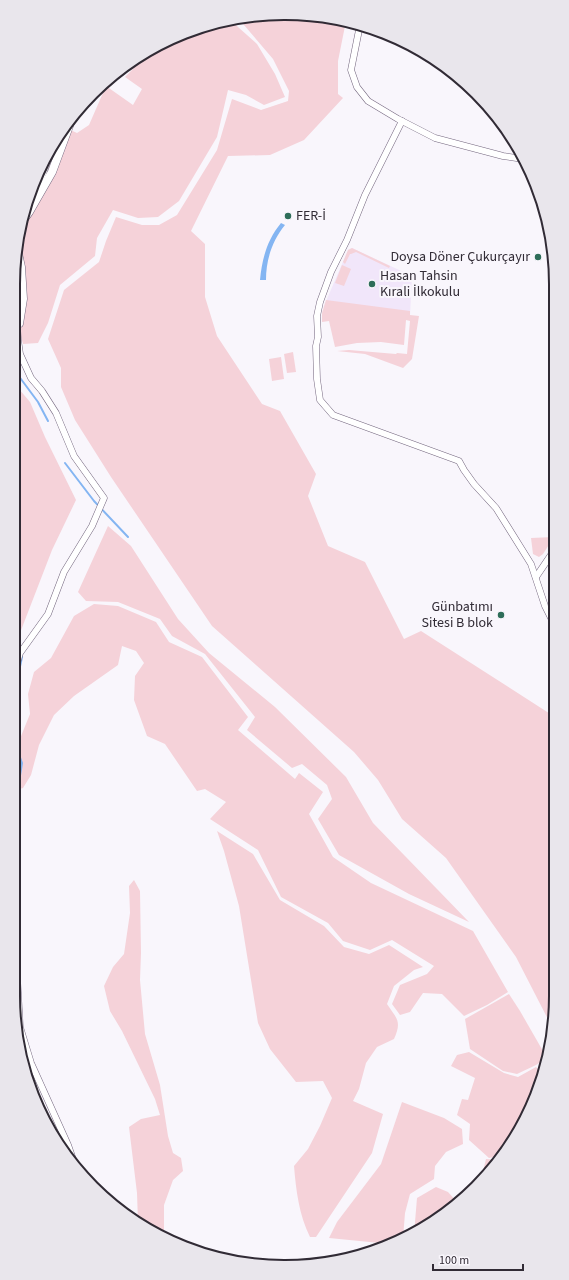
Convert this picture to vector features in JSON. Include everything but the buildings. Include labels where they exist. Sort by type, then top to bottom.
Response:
[{"type":"main road","points":[[31,208],[52,172],[64,139]]},
{"type":"street","points":[[359,31],[351,70],[358,87],[368,101],[402,121],[436,138],[503,156],[517,158]]},
{"type":"street","points":[[402,121],[365,195],[347,240],[331,272],[320,302],[317,316],[318,336],[316,346],[317,379],[320,400],[333,416],[460,461],[464,470],[474,484],[496,508],[531,564],[549,614]]},
{"type":"street","points":[[20,326],[24,299],[21,263]]},
{"type":"street","points":[[20,354],[31,378],[50,402],[56,413],[74,456],[104,501],[92,526],[64,572],[48,614],[20,653]]},
{"type":"street","points":[[536,577],[549,558]]},
{"type":"street","points":[[23,1038],[31,1063],[69,1148]]},
{"type":"shaded area","points":[[284,20],[319,22],[345,27],[338,61],[338,94],[343,98],[304,140],[270,155],[228,156],[191,231],[205,244],[205,297],[217,336],[262,404],[280,411],[316,474],[308,496],[328,546],[365,562],[404,639],[421,631],[549,713],[549,996],[548,1019],[516,957],[446,858],[402,819],[378,780],[354,752],[212,626],[111,477],[75,420],[61,387],[61,368],[48,339],[64,290],[99,262],[116,217],[142,225],[159,225],[177,215],[217,150],[232,99],[261,110],[288,101],[289,91],[273,59],[243,23]]},
{"type":"shaded area","points":[[235,25],[257,44],[275,74],[285,97],[264,105],[246,95],[228,90],[217,137],[179,201],[158,217],[138,218],[113,210],[97,238],[95,256],[60,285],[48,323],[38,343],[23,344],[21,337],[20,302],[22,250],[29,216],[40,183],[55,152],[70,130],[77,133],[89,125],[104,91],[108,88],[133,105],[142,89],[125,77],[152,55],[183,40],[199,34]]},
{"type":"shaded area","name":"Hasan Tahsin Kırali İlkokulu","points":[[352,248],[412,276],[410,315],[324,306],[348,250]]},
{"type":"shaded area","points":[[352,248],[390,266],[389,268],[356,252],[350,254],[345,264],[343,262],[348,250]]},
{"type":"shaded area","points":[[342,265],[351,269],[344,286],[335,283]]},
{"type":"shaded area","points":[[326,300],[410,311],[410,315],[419,316],[412,359],[403,368],[365,354],[337,351],[349,350],[407,354],[410,321],[406,320],[404,345],[381,342],[357,343],[335,347],[329,321],[322,322],[322,313]]},
{"type":"shaded area","points":[[293,352],[296,372],[287,373],[284,354]]},
{"type":"shaded area","points":[[281,357],[284,379],[272,381],[269,359]]},
{"type":"shaded area","points":[[20,390],[30,402],[45,437],[76,500],[52,550],[20,633]]},
{"type":"shaded area","points":[[108,526],[131,546],[178,619],[209,653],[275,707],[346,777],[373,823],[469,922],[409,894],[339,855],[318,819],[332,799],[327,785],[302,764],[292,768],[247,730],[255,717],[205,654],[172,636],[160,619],[118,602],[86,601],[78,592]]},
{"type":"shaded area","points":[[549,537],[549,545],[543,554],[539,557],[533,554],[531,538]]},
{"type":"shaded area","points":[[94,604],[118,606],[156,622],[169,642],[202,657],[248,717],[238,730],[295,779],[299,773],[323,792],[309,814],[333,857],[371,883],[473,931],[508,992],[487,1005],[464,1016],[442,994],[423,993],[410,1012],[400,1015],[392,1004],[400,985],[427,974],[434,966],[392,940],[370,950],[343,941],[328,923],[281,897],[258,850],[210,819],[226,802],[205,789],[197,791],[165,744],[147,736],[134,700],[135,676],[144,663],[136,651],[122,646],[118,665],[74,696],[54,715],[39,745],[31,775],[23,788],[20,789],[20,739],[30,714],[28,694],[34,672],[51,658],[74,616]]},
{"type":"shaded area","points":[[217,831],[253,854],[280,900],[324,926],[344,947],[369,954],[389,945],[423,967],[414,970],[394,986],[387,1004],[397,1020],[398,1028],[394,1039],[377,1047],[366,1063],[359,1089],[353,1101],[383,1114],[372,1153],[316,1237],[310,1237],[303,1220],[297,1193],[294,1166],[308,1149],[332,1098],[323,1081],[296,1082],[270,1049],[258,1023],[239,906]]},
{"type":"shaded area","points":[[134,880],[140,891],[140,980],[145,1034],[160,1085],[168,1136],[173,1153],[181,1158],[183,1171],[173,1180],[164,1205],[164,1231],[138,1215],[137,1193],[129,1127],[141,1119],[160,1115],[155,1099],[122,1031],[110,1011],[104,986],[113,967],[124,954],[130,913],[129,886]]},
{"type":"shaded area","points":[[509,994],[543,1051],[540,1062],[517,1074],[503,1071],[470,1049],[465,1019]]},
{"type":"shaded area","points":[[469,1052],[504,1073],[518,1077],[536,1067],[538,1070],[529,1097],[514,1128],[494,1157],[489,1158],[469,1140],[470,1124],[457,1115],[462,1099],[468,1100],[475,1078],[451,1066],[457,1055]]},
{"type":"shaded area","points":[[402,1102],[444,1118],[462,1129],[463,1144],[446,1152],[435,1166],[434,1179],[410,1194],[405,1213],[404,1232],[378,1243],[329,1238],[337,1222],[381,1164]]},
{"type":"shaded area","points":[[486,1159],[492,1159],[483,1170]]},
{"type":"shaded area","points":[[436,1187],[448,1192],[454,1198],[415,1226],[417,1198]]},
{"type":"water","points":[[281,223],[285,225],[273,244],[267,265],[266,280],[260,280],[266,250],[272,236]]},
{"type":"waterway","points":[[20,378],[38,402],[48,421]]},
{"type":"waterway","points":[[65,463],[94,501],[128,537]]},
{"type":"waterway","points":[[20,667],[22,657]]},
{"type":"waterway","points":[[20,757],[22,763],[20,775]]},
{"type":"place","name":"FER-İ","points":[[288,216]]},
{"type":"place","name":"Doysa Döner Çukurçayır","points":[[538,257]]},
{"type":"place","name":"Hasan Tahsin Kırali İlkokulu","points":[[372,284]]},
{"type":"place","name":"Günbatımı Sitesi B blok","points":[[501,615]]}]
